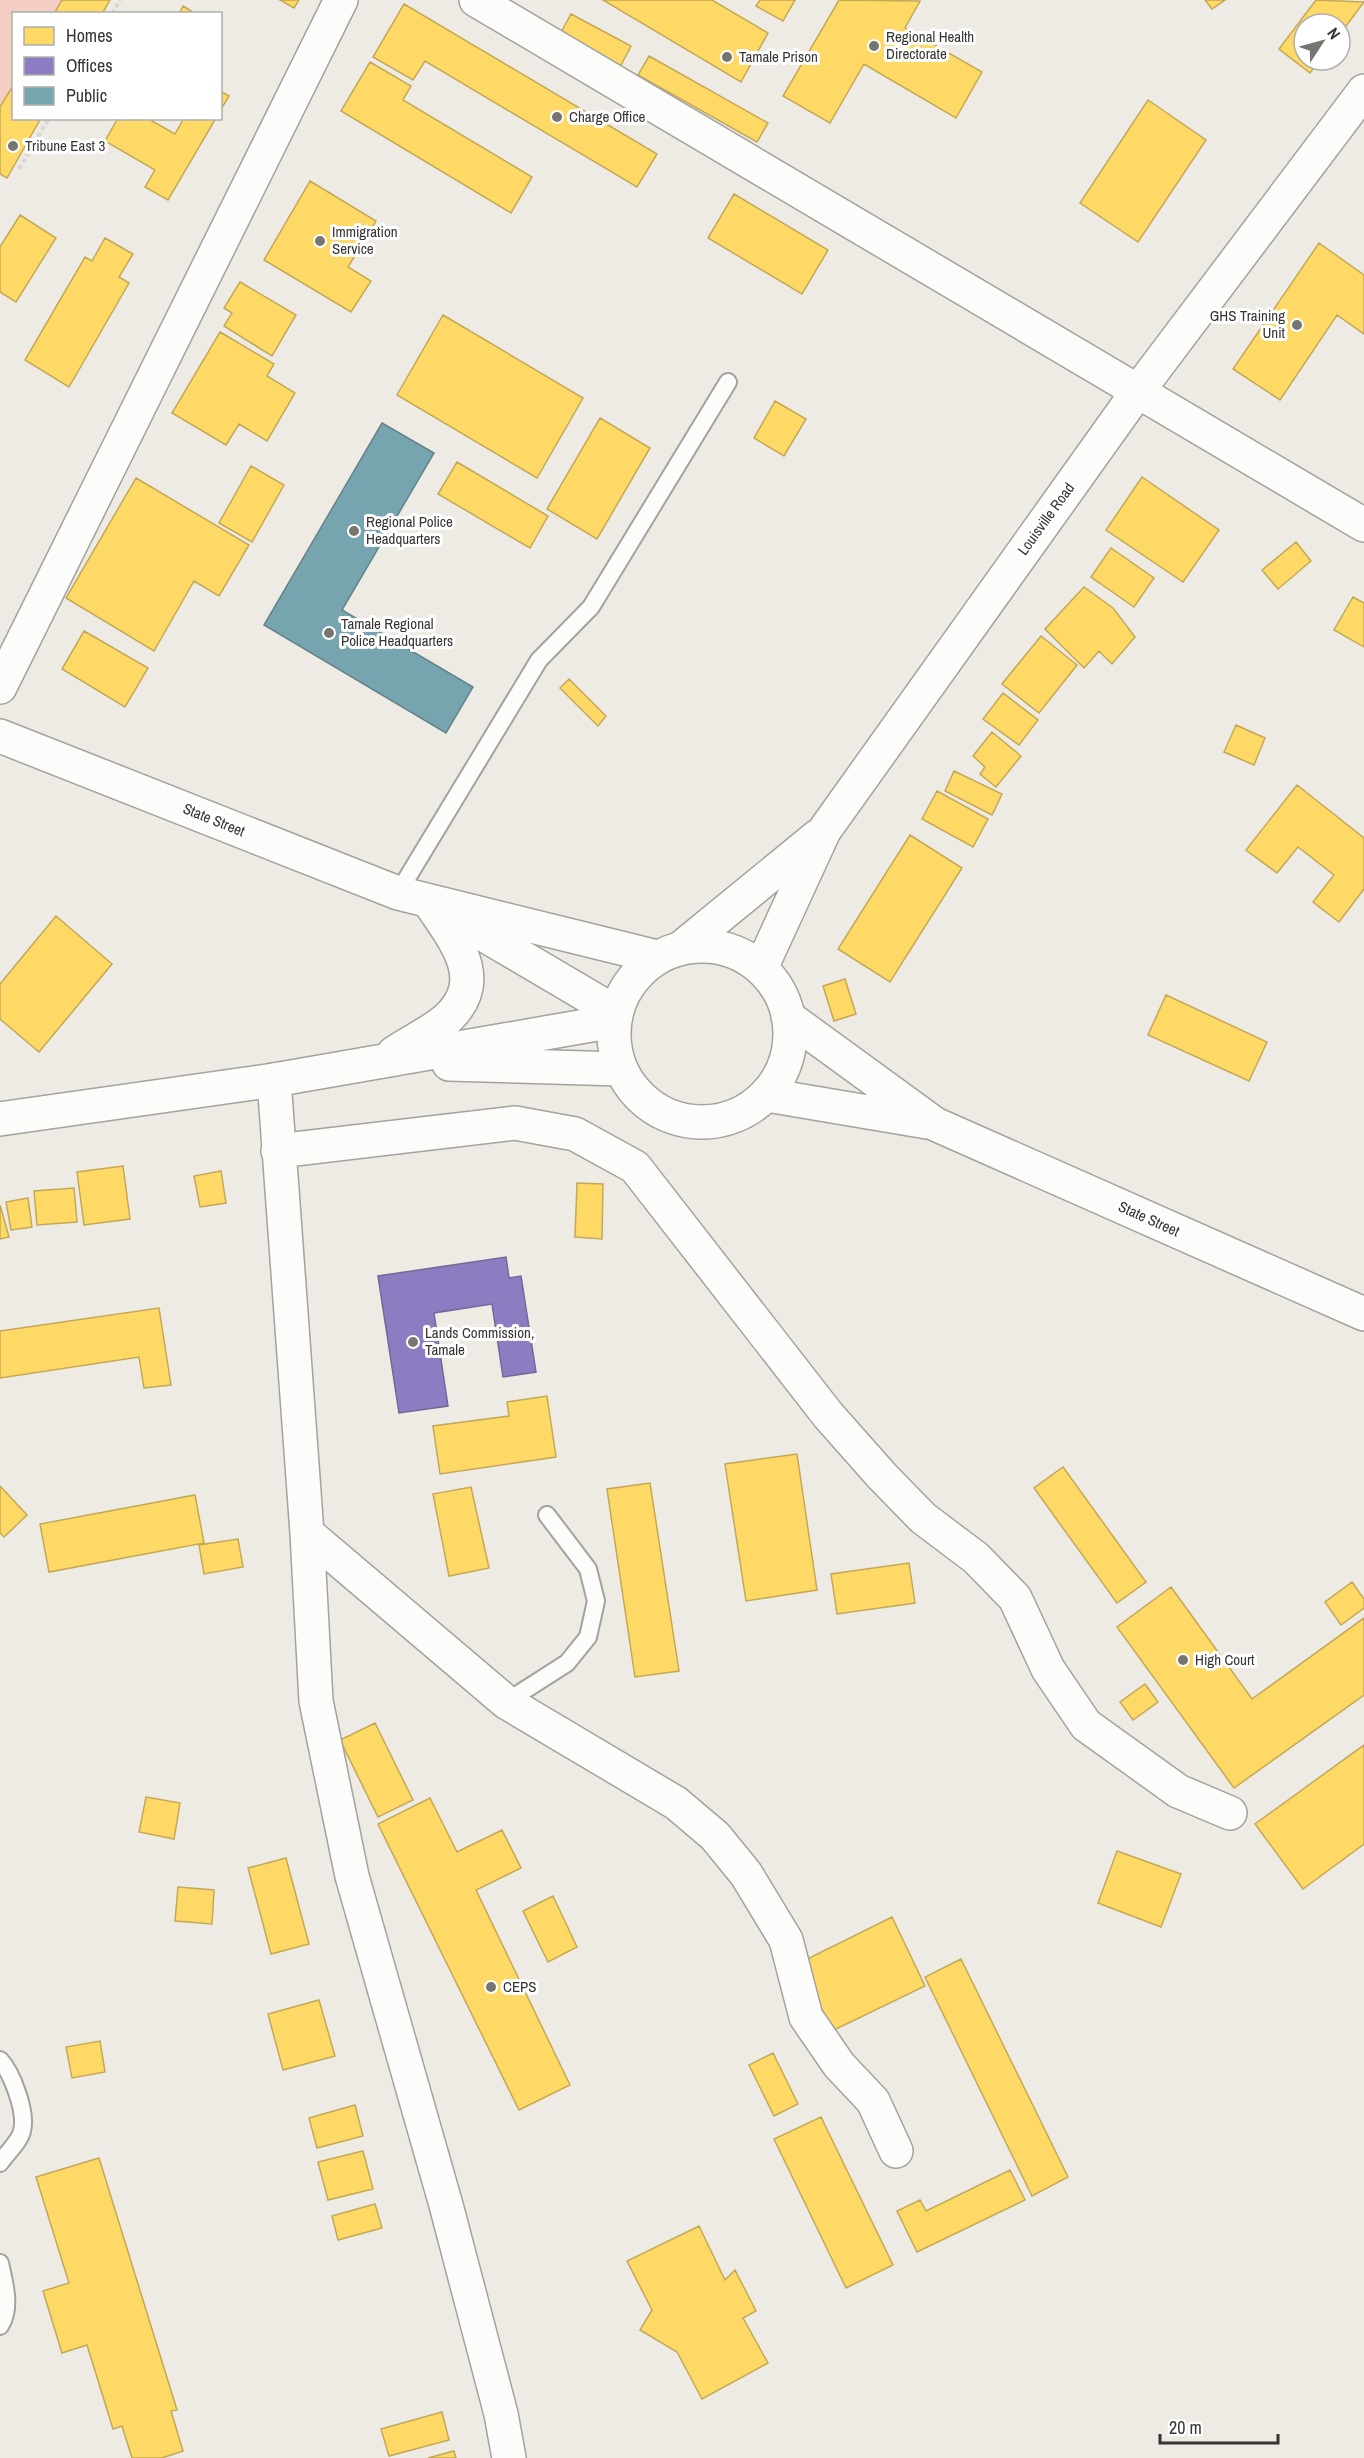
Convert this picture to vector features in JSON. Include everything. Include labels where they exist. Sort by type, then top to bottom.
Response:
[{"type":"street","points":[[0,687],[341,0]]},
{"type":"street","points":[[476,0],[1364,525]]},
{"type":"street","name":"Louisville Road","points":[[761,968],[824,831],[1138,391],[1364,91]]},
{"type":"street","name":"State Street","points":[[0,736],[398,893],[429,902],[669,952]]},
{"type":"street","points":[[669,952],[709,945],[737,953],[761,968],[779,990],[788,1017],[790,1045],[782,1072],[767,1095],[747,1111],[724,1120],[699,1123],[683,1120],[652,1108],[633,1091],[620,1070],[614,1045],[615,1016],[624,990],[638,971],[669,952],[824,831]]},
{"type":"street","points":[[381,1061],[449,1018],[465,994],[468,971],[454,940],[429,902]]},
{"type":"street","name":"State Street","points":[[429,902],[615,1016]]},
{"type":"street","points":[[0,1119],[274,1080],[615,1016]]},
{"type":"street","name":"State Street","points":[[788,1017],[935,1124],[1364,1314]]},
{"type":"street","points":[[381,1061],[620,1070]]},
{"type":"street","points":[[274,1080],[307,1533],[316,1701],[352,1876],[446,2205],[501,2414],[509,2458]]},
{"type":"street","name":"State Street","points":[[767,1095],[935,1124]]},
{"type":"street","points":[[278,1151],[515,1123],[575,1134],[634,1167],[828,1415],[923,1518],[976,1558],[1015,1598],[1048,1669],[1086,1725],[1178,1791],[1230,1813]]},
{"type":"street","points":[[307,1533],[506,1702],[676,1803],[715,1836],[746,1874],[786,1940],[806,2017],[839,2065],[873,2101],[896,2151]]},
{"type":"lane","points":[[398,893],[539,660],[591,607],[728,382]]},
{"type":"lane","points":[[506,1702],[567,1663],[588,1637],[596,1601],[588,1569],[547,1515]]},
{"type":"lane","points":[[0,2060],[17,2090],[22,2111],[22,2132],[0,2163]]},
{"type":"lane","points":[[0,2263],[5,2285],[6,2316],[0,2326]]},
{"type":"path","points":[[19,170],[48,120]]},
{"type":"shaded area","points":[[0,0],[110,0],[103,12],[12,12],[12,120],[40,120],[7,178],[0,174]]},
{"type":"building: Homes","points":[[62,0],[110,0],[103,12],[55,12]]},
{"type":"building: Homes","points":[[280,0],[299,0],[294,8]]},
{"type":"building: Homes","name":"Tamale Prison","points":[[603,0],[712,0],[768,33],[741,82]]},
{"type":"building: Homes","points":[[760,0],[795,0],[783,21],[756,6]]},
{"type":"building: Homes","name":"Regional Health Directorate","points":[[839,0],[920,1],[905,28],[982,72],[956,118],[864,64],[830,123],[783,96]]},
{"type":"building: Homes","points":[[1205,0],[1225,0],[1212,9]]},
{"type":"building: Homes","points":[[1316,0],[1364,2],[1352,18],[1352,12],[1307,12]]},
{"type":"building: Homes","name":"Charge Office","points":[[404,4],[657,154],[637,187],[425,61],[413,80],[373,57]]},
{"type":"building: Homes","points":[[183,6],[193,12],[180,12]]},
{"type":"building: Homes","points":[[571,14],[631,46],[618,71],[558,38]]},
{"type":"building: Homes","points":[[1292,32],[1292,59],[1279,49]]},
{"type":"building: Homes","points":[[649,56],[768,123],[757,142],[638,75]]},
{"type":"building: Homes","points":[[370,62],[411,86],[403,100],[532,177],[511,213],[341,111]]},
{"type":"building: Homes","name":"Tribune East 3","points":[[12,87],[12,120],[40,120],[7,178],[0,174],[0,107]]},
{"type":"building: Homes","points":[[222,92],[229,96],[222,108]]},
{"type":"building: Homes","points":[[1148,100],[1206,140],[1138,242],[1080,203]]},
{"type":"building: Homes","points":[[117,120],[153,120],[175,134],[183,120],[215,120],[168,200],[145,187],[155,170],[105,141]]},
{"type":"building: Homes","name":"Immigration Service","points":[[310,181],[376,221],[348,267],[371,281],[351,312],[264,260]]},
{"type":"building: Homes","points":[[734,194],[828,250],[802,294],[708,238]]},
{"type":"building: Homes","points":[[20,215],[56,238],[16,302],[0,292],[0,247]]},
{"type":"building: Homes","points":[[105,238],[133,254],[119,277],[129,283],[69,387],[25,360],[85,257],[92,261]]},
{"type":"building: Homes","name":"GHS Training Unit","points":[[1319,243],[1364,275],[1364,334],[1337,315],[1280,400],[1233,369]]},
{"type":"building: Homes","points":[[240,282],[296,315],[272,356],[224,326],[232,313],[224,308]]},
{"type":"building: Homes","points":[[443,315],[583,398],[537,478],[397,395]]},
{"type":"building: Homes","points":[[220,332],[274,364],[267,376],[295,393],[267,441],[239,424],[226,445],[172,413]]},
{"type":"building: Homes","points":[[775,401],[806,419],[784,456],[754,438]]},
{"type":"building: Homes","points":[[600,418],[650,448],[597,539],[547,509]]},
{"type":"building: Homes","points":[[457,462],[548,516],[530,548],[438,494]]},
{"type":"building: Homes","points":[[251,466],[284,485],[252,542],[219,523]]},
{"type":"building: Homes","points":[[1142,477],[1219,530],[1183,582],[1106,530]]},
{"type":"building: Homes","points":[[136,478],[249,545],[219,596],[194,581],[154,651],[66,598]]},
{"type":"building: Homes","points":[[1296,542],[1311,561],[1278,589],[1262,570]]},
{"type":"building: Homes","points":[[1111,548],[1154,578],[1134,607],[1091,577]]},
{"type":"building: Homes","points":[[1084,587],[1113,608],[1135,637],[1112,664],[1099,651],[1084,668],[1045,629]]},
{"type":"building: Homes","points":[[1353,597],[1364,603],[1364,647],[1334,630]]},
{"type":"building: Homes","points":[[84,631],[148,668],[125,707],[62,669]]},
{"type":"building: Homes","points":[[1041,636],[1077,665],[1039,713],[1002,684]]},
{"type":"building: Homes","points":[[569,679],[606,716],[598,726],[560,688]]},
{"type":"building: Homes","points":[[1003,693],[1038,720],[1019,745],[983,719]]},
{"type":"building: Homes","points":[[1236,725],[1265,738],[1254,765],[1224,752]]},
{"type":"building: Homes","points":[[992,732],[1021,756],[996,787],[980,774],[985,767],[973,756]]},
{"type":"building: Homes","points":[[954,771],[1002,794],[992,815],[945,791]]},
{"type":"building: Homes","points":[[1297,785],[1364,838],[1364,889],[1339,922],[1313,902],[1334,875],[1298,847],[1277,873],[1246,850]]},
{"type":"building: Homes","points":[[937,791],[988,819],[973,847],[922,819]]},
{"type":"building: Homes","points":[[910,835],[962,868],[890,982],[838,949]]},
{"type":"building: Homes","points":[[56,916],[112,964],[39,1052],[0,1019],[0,984]]},
{"type":"building: Homes","points":[[845,979],[856,1014],[834,1021],[823,986]]},
{"type":"building: Homes","points":[[1166,995],[1267,1042],[1249,1081],[1148,1035]]},
{"type":"building: Homes","points":[[123,1166],[130,1219],[84,1225],[77,1172]]},
{"type":"building: Homes","points":[[221,1171],[226,1203],[200,1207],[194,1176]]},
{"type":"building: Homes","points":[[577,1183],[603,1184],[602,1239],[575,1237]]},
{"type":"building: Homes","points":[[74,1188],[77,1222],[37,1225],[34,1191]]},
{"type":"building: Homes","points":[[28,1198],[32,1227],[11,1230],[6,1202]]},
{"type":"building: Homes","points":[[0,1205],[9,1237],[0,1239]]},
{"type":"building: Homes","points":[[159,1308],[171,1385],[144,1388],[139,1357],[0,1378],[0,1331]]},
{"type":"building: Homes","points":[[547,1396],[556,1457],[440,1474],[433,1426],[509,1416],[507,1402]]},
{"type":"building: Homes","points":[[797,1454],[817,1590],[746,1601],[725,1464]]},
{"type":"building: Homes","points":[[1063,1467],[1146,1582],[1117,1603],[1034,1488]]},
{"type":"building: Homes","points":[[650,1483],[679,1671],[635,1677],[607,1489]]},
{"type":"building: Homes","points":[[0,1486],[27,1515],[4,1537],[0,1533]]},
{"type":"building: Homes","points":[[471,1487],[489,1568],[449,1576],[433,1494]]},
{"type":"building: Homes","points":[[195,1495],[204,1543],[49,1572],[40,1524]]},
{"type":"building: Homes","points":[[238,1539],[243,1567],[204,1574],[199,1545]]},
{"type":"building: Homes","points":[[909,1563],[915,1603],[837,1614],[831,1574]]},
{"type":"building: Homes","points":[[1352,1582],[1364,1599],[1364,1608],[1341,1625],[1325,1602]]},
{"type":"building: Homes","name":"High Court","points":[[1171,1587],[1252,1699],[1364,1618],[1364,1695],[1234,1788],[1117,1627]]},
{"type":"building: Homes","points":[[1145,1684],[1158,1702],[1133,1720],[1120,1702]]},
{"type":"building: Homes","points":[[375,1723],[413,1800],[378,1817],[340,1740]]},
{"type":"building: Homes","points":[[1364,1745],[1364,1844],[1303,1889],[1255,1824]]},
{"type":"building: Homes","points":[[146,1797],[180,1803],[174,1839],[139,1832]]},
{"type":"building: Homes","name":"CEPS","points":[[430,1798],[457,1852],[502,1830],[521,1868],[476,1890],[570,2085],[519,2110],[378,1824]]},
{"type":"building: Homes","points":[[1117,1851],[1181,1874],[1161,1927],[1098,1903]]},
{"type":"building: Homes","points":[[286,1858],[309,1944],[271,1954],[248,1868]]},
{"type":"building: Homes","points":[[178,1887],[214,1890],[212,1924],[175,1921]]},
{"type":"building: Homes","points":[[553,1896],[577,1947],[548,1962],[523,1911]]},
{"type":"building: Homes","points":[[892,1917],[925,1986],[830,2032],[797,1964]]},
{"type":"building: Homes","points":[[961,1959],[1068,2177],[1032,2196],[925,1977]]},
{"type":"building: Homes","points":[[319,2000],[335,2056],[283,2070],[268,2014]]},
{"type":"building: Homes","points":[[100,2041],[105,2072],[72,2078],[66,2047]]},
{"type":"building: Homes","points":[[773,2053],[798,2104],[774,2116],[749,2065]]},
{"type":"building: Homes","points":[[355,2105],[363,2136],[317,2148],[309,2118]]},
{"type":"building: Homes","points":[[821,2117],[893,2265],[846,2288],[774,2139]]},
{"type":"building: Homes","points":[[363,2151],[373,2189],[328,2200],[318,2162]]},
{"type":"building: Homes","points":[[99,2158],[177,2410],[171,2411],[183,2451],[162,2458],[132,2458],[122,2426],[113,2429],[87,2345],[62,2353],[43,2291],[69,2283],[36,2177]]},
{"type":"building: Homes","points":[[1010,2170],[1025,2200],[917,2252],[897,2211],[920,2200],[926,2211]]},
{"type":"building: Homes","points":[[375,2204],[382,2228],[338,2240],[332,2216]]},
{"type":"building: Homes","points":[[699,2226],[725,2280],[735,2270],[756,2311],[743,2318],[768,2363],[702,2399],[677,2352],[640,2330],[652,2310],[627,2261]]},
{"type":"building: Homes","points":[[442,2412],[449,2440],[389,2456],[381,2429]]},
{"type":"building: Homes","points":[[454,2451],[456,2458],[428,2458]]},
{"type":"building: Offices","name":"Lands Commission, Tamale","points":[[506,1257],[509,1278],[521,1276],[536,1372],[503,1377],[492,1304],[434,1313],[448,1406],[399,1413],[378,1276]]},
{"type":"building: Public","name":"Regional Police Headquarters","points":[[382,423],[434,453],[342,610],[473,687],[446,733],[264,625]]},
{"type":"place","name":"Regional Health Directorate","points":[[874,46]]},
{"type":"place","name":"Tamale Prison","points":[[727,57]]},
{"type":"place","name":"Charge Office","points":[[557,117]]},
{"type":"place","name":"Tribune East 3","points":[[13,146]]},
{"type":"place","name":"Immigration Service","points":[[320,241]]},
{"type":"place","name":"GHS Training Unit","points":[[1297,325]]},
{"type":"place","name":"Regional Police Headquarters","points":[[354,531]]},
{"type":"place","name":"Tamale Regional Police Headquarters","points":[[329,633]]},
{"type":"place","name":"Lands Commission, Tamale","points":[[413,1342]]},
{"type":"place","name":"High Court","points":[[1183,1660]]},
{"type":"place","name":"CEPS","points":[[491,1987]]}]
